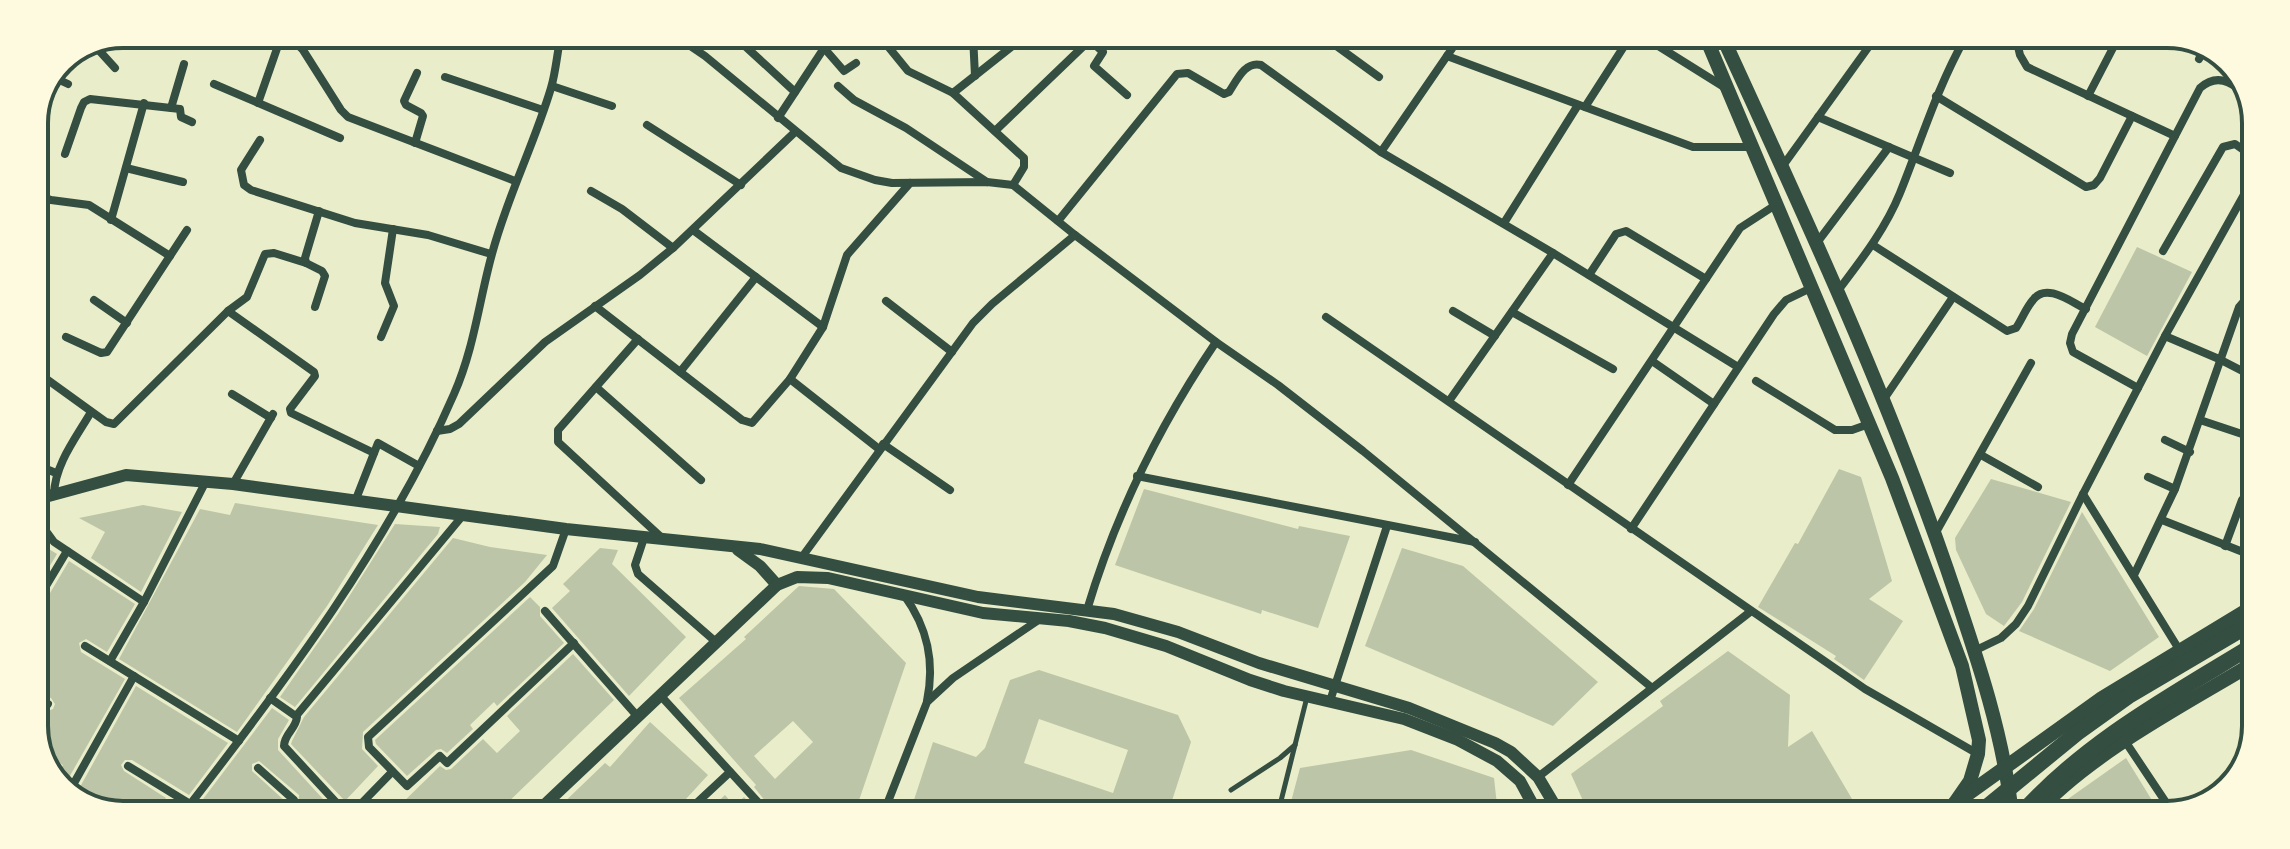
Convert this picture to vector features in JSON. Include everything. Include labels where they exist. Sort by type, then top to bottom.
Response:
[{"type":"main road","points":[[1710,48],[1914,533],[1962,666],[1977,726],[1978,754],[1970,781],[1956,801]]},
{"type":"main road","points":[[1728,48],[1837,292],[1935,535],[1992,708],[2010,801]]},
{"type":"main road","points":[[1958,801],[2102,698],[2242,613]]},
{"type":"main road","points":[[1994,801],[2120,702],[2242,629]]},
{"type":"main road","points":[[2033,801],[2057,776],[2098,742],[2242,652]]},
{"type":"main road","points":[[2050,801],[2101,757],[2242,670]]},
{"type":"street","points":[[258,103],[274,48]]},
{"type":"street","points":[[299,48],[348,117],[515,181]]},
{"type":"street","points":[[193,801],[270,698],[368,555],[437,431],[470,353],[491,254],[552,86],[559,48]]},
{"type":"street","points":[[693,48],[841,168],[857,175],[910,183],[987,182],[1013,185],[1216,342],[1290,394],[1651,687]]},
{"type":"street","points":[[747,48],[795,92]]},
{"type":"street","points":[[778,118],[824,48],[844,71],[856,63]]},
{"type":"street","points":[[889,48],[916,77],[953,93],[1026,163],[1013,185]]},
{"type":"street","points":[[973,48],[975,76]]},
{"type":"street","points":[[953,93],[1010,48]]},
{"type":"street","points":[[995,131],[1082,48]]},
{"type":"street","points":[[1100,48],[1103,52],[1094,66],[1127,95]]},
{"type":"street","points":[[1339,48],[1379,77]]},
{"type":"street","points":[[1381,152],[1452,48]]},
{"type":"street","points":[[1504,223],[1622,48]]},
{"type":"street","points":[[1662,48],[1728,89]]},
{"type":"street","points":[[1782,167],[1868,48]]},
{"type":"street","points":[[1837,292],[1873,245],[1900,194],[1936,96],[1960,48]]},
{"type":"street","points":[[2020,48],[2027,67],[2175,136]]},
{"type":"street","points":[[2088,96],[2113,48]]},
{"type":"street","points":[[100,52],[115,68]]},
{"type":"street","points":[[1447,56],[1693,147],[1753,147]]},
{"type":"street","points":[[171,108],[184,64]]},
{"type":"street","points":[[1058,221],[1177,74],[1188,73],[1224,94],[1229,92],[1247,66],[1261,65],[1381,152],[1504,223],[1738,367]]},
{"type":"street","points":[[415,143],[423,116],[404,101],[417,73]]},
{"type":"street","points":[[445,77],[543,110]]},
{"type":"street","points":[[2138,388],[2073,352],[2070,343],[2072,334],[2200,88],[2218,78],[2231,85]]},
{"type":"street","points":[[61,81],[68,84]]},
{"type":"street","points":[[214,84],[340,138]]},
{"type":"street","points":[[552,86],[612,106]]},
{"type":"street","points":[[838,86],[854,100],[942,150],[987,182]]},
{"type":"street","points":[[1936,96],[2086,187],[2094,185],[2100,178],[2132,116]]},
{"type":"street","points":[[65,154],[84,102],[90,99],[144,103],[182,110],[181,117],[192,122]]},
{"type":"street","points":[[111,220],[144,103]]},
{"type":"street","points":[[1818,117],[1950,173]]},
{"type":"street","points":[[647,125],[741,185]]},
{"type":"street","points":[[437,431],[459,424],[545,342],[673,248],[795,132]]},
{"type":"street","points":[[260,140],[241,170],[244,185],[251,190],[355,223],[428,235],[491,254]]},
{"type":"street","points":[[2163,251],[2223,147],[2235,144],[2242,149]]},
{"type":"street","points":[[1816,244],[1889,147]]},
{"type":"street","points":[[126,168],[183,182]]},
{"type":"street","points":[[595,306],[746,423],[752,423],[790,379],[823,327],[847,255],[910,183]]},
{"type":"street","points":[[591,191],[673,248]]},
{"type":"street","points":[[1974,651],[2001,638],[2022,616],[2165,336],[2242,198]]},
{"type":"street","points":[[48,199],[89,205],[170,256]]},
{"type":"street","points":[[1568,485],[1740,228],[1777,204]]},
{"type":"street","points":[[306,263],[319,211]]},
{"type":"street","points":[[381,337],[394,306],[385,283],[393,229]]},
{"type":"street","points":[[66,337],[104,353],[187,230]]},
{"type":"street","points":[[693,230],[823,327]]},
{"type":"street","points":[[1589,275],[1616,234],[1626,231],[1706,279]]},
{"type":"street","points":[[802,557],[973,323],[1075,235]]},
{"type":"street","points":[[1873,245],[2007,331],[2016,328],[2040,293],[2055,293],[2086,309]]},
{"type":"street","points":[[48,380],[110,425],[118,421],[228,311],[247,297],[265,254],[274,253],[322,271],[325,276],[315,307]]},
{"type":"street","points":[[1449,401],[1553,253]]},
{"type":"street","points":[[680,372],[756,277]]},
{"type":"street","points":[[1631,529],[1774,314],[1786,300],[1813,287]]},
{"type":"street","points":[[1882,400],[1953,297]]},
{"type":"street","points":[[94,300],[127,323]]},
{"type":"street","points":[[886,301],[952,352]]},
{"type":"street","points":[[2134,575],[2162,520],[2190,452],[2219,359],[2242,302]]},
{"type":"street","points":[[228,311],[314,372],[314,377],[290,409],[291,413],[374,453]]},
{"type":"street","points":[[1453,311],[1495,336]]},
{"type":"street","points":[[1512,312],[1613,369]]},
{"type":"street","points":[[1326,317],[1750,612],[1865,689],[1978,754]]},
{"type":"street","points":[[2165,336],[2242,371]]},
{"type":"street","points":[[638,339],[558,430],[558,442],[665,540]]},
{"type":"street","points":[[1087,610],[1109,542],[1137,476],[1173,407],[1216,342]]},
{"type":"street","points":[[1652,361],[1714,404]]},
{"type":"street","points":[[1935,535],[2031,363]]},
{"type":"street","points":[[790,379],[881,447],[950,490]]},
{"type":"street","points":[[1756,381],[1835,430],[1852,430],[1869,424]]},
{"type":"street","points":[[596,387],[701,480]]},
{"type":"street","points":[[232,394],[272,416],[233,484]]},
{"type":"street","points":[[54,494],[56,473],[91,412]]},
{"type":"street","points":[[2200,420],[2242,434]]},
{"type":"street","points":[[2165,440],[2190,452]]},
{"type":"street","points":[[356,499],[378,443],[419,466]]},
{"type":"street","points":[[1981,455],[2038,487]]},
{"type":"street","points":[[48,470],[56,473]]},
{"type":"street","points":[[48,496],[126,475],[233,484],[802,557],[960,594],[1087,610],[1147,622],[1259,663],[1409,708],[1495,743],[1518,758],[1538,777],[1552,801]]},
{"type":"street","points":[[1137,476],[1476,543]]},
{"type":"street","points":[[2148,477],[2175,489]]},
{"type":"street","points":[[110,661],[206,481]]},
{"type":"street","points":[[2083,494],[2180,651]]},
{"type":"street","points":[[2225,546],[2242,500]]},
{"type":"street","points":[[335,801],[284,746],[284,739],[295,725],[296,716],[464,514]]},
{"type":"street","points":[[2162,520],[2242,552]]},
{"type":"street","points":[[1330,701],[1387,526]]},
{"type":"street","points":[[566,529],[553,566],[368,737],[369,747],[407,786],[440,756],[447,763],[574,643]]},
{"type":"street","points":[[48,534],[67,551],[144,602]]},
{"type":"street","points":[[644,538],[635,565],[638,574],[716,642]]},
{"type":"street","points":[[728,546],[751,558],[777,585]]},
{"type":"street","points":[[48,583],[67,551]]},
{"type":"street","points":[[549,801],[777,585],[797,577],[818,576],[983,613],[1093,626],[1136,637],[1250,680],[1404,719],[1458,740],[1497,761],[1526,788],[1532,801]]},
{"type":"street","points":[[888,801],[927,702],[931,670],[921,623],[904,595]]},
{"type":"street","points":[[1040,618],[1041,604]]},
{"type":"street","points":[[545,611],[638,717]]},
{"type":"street","points":[[1538,777],[1750,612]]},
{"type":"street","points":[[927,702],[953,678],[1040,618]]},
{"type":"street","points":[[85,646],[239,741]]},
{"type":"street","points":[[74,783],[134,676]]},
{"type":"street","points":[[660,695],[757,801]]},
{"type":"street","points":[[270,698],[296,716]]},
{"type":"street","points":[[2125,741],[2165,801]]},
{"type":"street","points":[[128,766],[179,801]]},
{"type":"street","points":[[258,768],[294,801]]},
{"type":"street","points":[[364,801],[392,772]]},
{"type":"street","points":[[699,801],[730,772]]},
{"type":"lane","points":[[1281,801],[1307,696]]},
{"type":"lane","points":[[1231,790],[1296,745]]},
{"type":"building","points":[[2137,247],[2192,272],[2147,356],[2095,327]]},
{"type":"building","points":[[1839,469],[1861,477],[1892,581],[1869,599],[1903,621],[1864,680],[1834,659],[1836,656],[1758,607],[1795,543],[1798,544]]},
{"type":"building","points":[[1991,479],[2071,502],[2022,602],[2004,626],[1986,614],[1956,550],[1955,538]]},
{"type":"building","points":[[1144,489],[1298,529],[1299,526],[1350,536],[1318,628],[1262,610],[1261,614],[1115,565]]},
{"type":"building","points":[[235,503],[378,525],[327,606],[237,732],[119,659],[200,509],[230,515]]},
{"type":"building","points":[[143,505],[182,512],[141,592],[91,558],[105,532],[79,518]]},
{"type":"building","points":[[2082,512],[2159,637],[2110,671],[2019,631],[2034,609]]},
{"type":"building","points":[[395,524],[440,527],[438,534],[295,707],[280,697]]},
{"type":"building","points":[[453,538],[547,555],[525,582],[363,732],[362,749],[378,766],[345,801],[291,744],[292,741],[304,717]]},
{"type":"building","points":[[600,548],[618,550],[612,564],[686,637],[629,696],[552,608],[570,591],[563,584]]},
{"type":"building","points":[[1402,548],[1463,566],[1598,682],[1553,726],[1365,646]]},
{"type":"building","points":[[48,549],[57,554],[48,569]]},
{"type":"building","points":[[69,561],[135,604],[107,652],[86,639],[79,643],[81,652],[125,679],[69,778],[54,755],[48,731],[48,711],[55,704],[48,697],[48,596]]},
{"type":"building","points":[[799,586],[834,589],[906,663],[859,801],[765,801],[754,787],[756,785],[679,698],[746,639],[744,637]],"holes":[[[793,721],[813,742],[775,779],[754,756]]]},
{"type":"building","points":[[530,597],[540,607],[540,616],[564,643],[497,706],[494,702],[470,725],[473,729],[447,753],[436,750],[407,776],[375,740]]},
{"type":"building","points":[[1728,651],[1790,695],[1788,747],[1812,731],[1853,801],[1583,801],[1571,774],[1663,706],[1660,701]]},
{"type":"building","points":[[573,654],[614,700],[509,801],[404,801],[440,766],[451,769],[483,739],[497,753],[520,731],[507,716]]},
{"type":"building","points":[[1039,670],[1178,715],[1191,742],[1172,801],[914,801],[933,742],[976,757],[985,748],[1010,680]],"holes":[[[1039,719],[1128,750],[1113,793],[1024,763]]]},
{"type":"building","points":[[136,686],[228,743],[189,795],[132,760],[125,760],[121,765],[124,771],[166,798],[164,801],[113,800],[80,787]]},
{"type":"building","points":[[272,708],[289,720],[278,739],[278,750],[325,801],[299,801],[299,795],[259,761],[252,764],[252,771],[285,801],[202,801]]},
{"type":"building","points":[[650,722],[708,775],[684,801],[565,801],[605,763],[610,767]]},
{"type":"building","points":[[1411,750],[1494,778],[1497,801],[1291,801],[1300,768]]},
{"type":"building","points":[[2126,758],[2152,801],[2065,801]]}]
